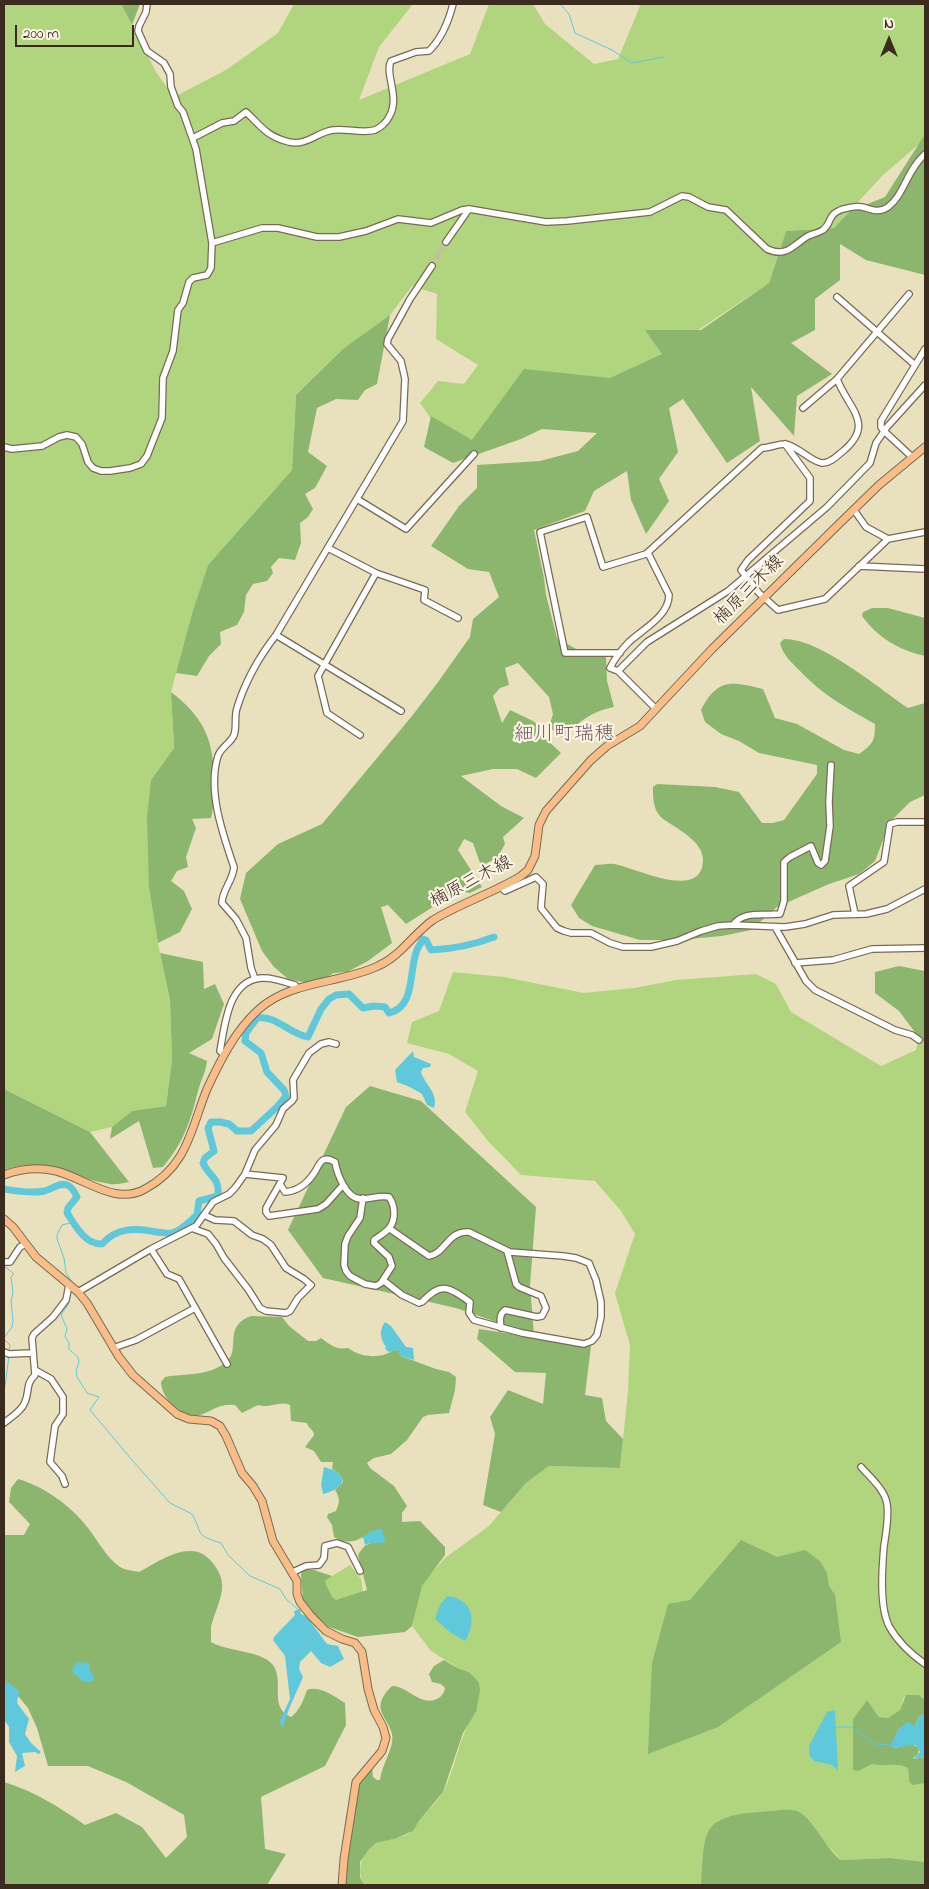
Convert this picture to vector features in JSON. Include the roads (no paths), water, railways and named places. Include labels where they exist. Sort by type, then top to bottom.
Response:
[{"type":"main road","name":"楠原三木線","points":[[4,1175],[26,1169],[41,1169],[66,1174],[120,1195],[144,1190],[164,1176],[181,1157],[224,1054],[258,1010],[274,998],[297,989],[366,972],[380,966],[396,955],[433,921],[521,876],[532,863],[535,856],[539,826],[546,811],[599,752],[640,726],[706,655],[764,597],[854,510],[925,446]]},
{"type":"main road","points":[[4,1218],[40,1262],[74,1289],[87,1303],[113,1348],[132,1375],[177,1414],[189,1419],[211,1422],[220,1426],[242,1473],[262,1501],[273,1542],[297,1581],[297,1594],[300,1602],[326,1631],[355,1643],[362,1652],[368,1689],[374,1710],[383,1726],[386,1738],[382,1751],[356,1782],[344,1859],[342,1885]]},
{"type":"street","points":[[4,446],[12,449],[42,446],[67,435],[76,437],[82,444],[88,462],[93,468],[101,471],[110,471],[130,468],[140,464],[147,456],[162,418],[163,378],[173,351],[178,310],[183,303],[189,282],[193,278],[207,275],[211,268],[212,243],[202,175],[193,138],[171,87],[170,74],[164,63],[147,51],[138,31],[148,4]]},
{"type":"street","points":[[193,138],[222,123],[234,121],[246,112],[266,133],[291,142],[310,140],[330,130],[368,131],[380,127],[389,118],[394,107],[394,90],[389,68],[391,61],[416,52],[430,51],[439,41],[453,4]]},
{"type":"street","points":[[212,243],[262,228],[278,228],[317,237],[339,237],[366,231],[398,219],[431,223],[469,209],[546,222],[568,221],[650,212],[682,196],[689,197],[708,207],[726,210],[767,249],[775,253],[783,252],[810,235],[823,230],[830,217],[836,212],[856,206],[872,211],[882,211],[896,199],[913,167],[925,154]]},
{"type":"street","points":[[446,242],[469,209]]},
{"type":"street","points":[[255,979],[251,968],[246,938],[236,919],[222,904],[222,898],[234,874],[234,868],[222,834],[217,811],[215,772],[218,756],[222,748],[234,736],[236,710],[259,657],[276,634],[403,421],[405,379],[401,361],[387,344],[410,299],[432,266]]},
{"type":"street","points":[[802,408],[837,379],[909,294]]},
{"type":"street","points":[[837,296],[915,365]]},
{"type":"street","points":[[912,457],[884,431],[881,427],[881,421],[925,349]]},
{"type":"street","points":[[620,653],[565,653],[540,532],[587,517],[603,567],[648,553],[762,448],[785,444],[820,463],[826,463],[843,451],[854,440],[859,431],[859,420],[842,393],[837,379]]},
{"type":"street","points":[[618,671],[647,642],[710,603],[827,507],[870,462],[876,443],[884,431],[925,385]]},
{"type":"street","points":[[785,444],[810,478],[810,501],[748,560],[741,570],[778,610],[825,598],[888,539],[925,532]]},
{"type":"street","points":[[357,499],[406,529],[474,454]]},
{"type":"street","points":[[854,510],[866,527],[888,539]]},
{"type":"street","points":[[328,548],[376,573],[425,590],[424,600],[458,618]]},
{"type":"street","points":[[648,553],[669,595],[669,603],[657,618],[620,653],[610,668],[618,671],[656,709]]},
{"type":"street","points":[[859,566],[925,569]]},
{"type":"street","points":[[360,735],[327,713],[318,676],[376,573]]},
{"type":"street","points":[[276,634],[401,711]]},
{"type":"street","points":[[733,925],[738,919],[749,915],[780,914],[784,901],[784,862],[790,857],[811,846],[818,863],[821,865],[825,861],[830,826],[831,765]]},
{"type":"street","points":[[855,914],[849,886],[884,862],[890,824],[897,822],[925,822]]},
{"type":"street","points":[[501,887],[504,891],[536,877],[543,884],[541,908],[557,928],[571,933],[591,933],[610,943],[623,947],[661,946],[701,931],[733,925],[775,927],[805,924],[833,915],[887,909],[925,890]]},
{"type":"street","points":[[775,927],[806,981],[815,990],[919,1040]]},
{"type":"street","points":[[795,962],[828,961],[872,949],[925,948]]},
{"type":"street","points":[[224,1054],[220,1051],[228,1012],[231,1002],[242,986],[255,979],[267,978],[295,985],[297,989]]},
{"type":"street","points":[[4,1423],[21,1409],[25,1402],[28,1381],[34,1375],[35,1370],[32,1353],[34,1334],[53,1318],[74,1289],[194,1229],[213,1202],[229,1194],[245,1174],[255,1150],[276,1125],[283,1109],[294,1098],[293,1080],[309,1053],[321,1044],[329,1042],[336,1044]]},
{"type":"street","points":[[280,1184],[285,1192],[298,1188],[310,1178],[320,1162],[324,1159],[330,1159],[335,1162],[344,1186],[352,1195],[357,1198],[372,1196],[389,1197],[393,1202],[394,1218],[390,1229],[374,1240],[374,1243],[389,1257],[392,1263],[391,1270],[376,1286],[370,1286],[350,1276],[344,1265],[345,1244],[360,1218],[363,1198]]},
{"type":"street","points":[[245,1174],[283,1178],[266,1208],[269,1216],[318,1209],[326,1204],[344,1186]]},
{"type":"street","points":[[194,1229],[208,1234],[260,1308],[266,1311],[290,1311],[298,1298],[311,1286],[304,1279],[286,1268],[271,1245],[263,1239],[252,1235],[234,1221],[215,1220],[204,1215]]},
{"type":"street","points":[[383,1280],[402,1295],[419,1303],[436,1289],[442,1287],[470,1302],[469,1313],[474,1320],[501,1328],[584,1344],[592,1341],[597,1335],[601,1317],[601,1302],[596,1280],[589,1264],[576,1258],[507,1251],[469,1232],[463,1231],[429,1256],[390,1229]]},
{"type":"street","points":[[4,1262],[10,1262],[20,1247],[26,1244]]},
{"type":"street","points":[[151,1249],[167,1274],[179,1279],[228,1364]]},
{"type":"street","points":[[501,1328],[500,1316],[505,1310],[537,1317],[542,1316],[546,1308],[546,1303],[541,1296],[516,1284],[507,1251]]},
{"type":"street","points":[[113,1348],[136,1340],[195,1308]]},
{"type":"street","points":[[4,1352],[10,1354],[32,1353]]},
{"type":"street","points":[[35,1370],[52,1379],[63,1397],[63,1414],[55,1426],[50,1462],[62,1476],[65,1484]]},
{"type":"street","points":[[861,1467],[874,1481],[887,1503],[883,1562],[883,1594],[886,1618],[894,1635],[925,1664]]},
{"type":"street","points":[[293,1572],[306,1566],[319,1565],[324,1558],[325,1546],[337,1543],[348,1547],[360,1571]]},
{"type":"water","points":[[413,1051],[414,1057],[431,1064],[430,1067],[423,1068],[421,1072],[435,1098],[434,1108],[427,1105],[422,1094],[397,1082],[395,1070]]},
{"type":"water","points":[[385,1322],[391,1326],[406,1347],[413,1348],[414,1360],[401,1356],[398,1350],[389,1352],[385,1349],[386,1347],[381,1335]]},
{"type":"water","points":[[324,1467],[336,1471],[343,1479],[338,1487],[323,1494],[321,1485]]},
{"type":"water","points":[[381,1528],[386,1542],[365,1545],[363,1537]]},
{"type":"water","points":[[447,1596],[463,1602],[471,1612],[471,1626],[465,1641],[451,1633],[435,1619],[440,1605]]},
{"type":"water","points":[[300,1609],[301,1614],[306,1616],[327,1644],[338,1646],[344,1659],[330,1667],[321,1663],[311,1651],[300,1662],[299,1669],[303,1677],[283,1727],[279,1723],[290,1699],[285,1656],[273,1640],[295,1615],[294,1611]]},
{"type":"water","points":[[77,1662],[90,1663],[90,1670],[95,1678],[92,1681],[84,1682],[71,1671]]},
{"type":"water","points":[[4,1679],[19,1691],[17,1703],[29,1719],[25,1734],[41,1752],[39,1754],[35,1752],[22,1753],[25,1766],[15,1772],[17,1756],[9,1742],[9,1727],[4,1720]]},
{"type":"water","points":[[835,1710],[838,1770],[832,1765],[814,1761],[809,1755],[809,1746],[827,1712]]},
{"type":"water","points":[[922,1715],[925,1720],[925,1757],[913,1759],[920,1752],[916,1745],[890,1746],[898,1730],[907,1722],[915,1726],[918,1718]]},
{"type":"waterway","points":[[560,4],[569,14],[575,33],[612,50],[632,63],[664,57]]},
{"type":"waterway","points":[[4,1189],[39,1192],[64,1184],[69,1186],[77,1197],[68,1208],[67,1213],[85,1238],[96,1243],[102,1244],[114,1234],[127,1230],[168,1233],[179,1230],[197,1215],[199,1201],[218,1196],[216,1181],[203,1163],[205,1158],[214,1151],[208,1128],[211,1122],[229,1124],[237,1131],[251,1131],[286,1096],[284,1090],[267,1072],[261,1053],[245,1041],[246,1033],[257,1018],[271,1019],[308,1037],[321,1009],[329,999],[336,995],[349,994],[363,1008],[385,1007],[389,1013],[397,1010],[407,997],[414,961],[423,939],[426,940],[431,950],[463,946],[494,937]]},
{"type":"waterway","points":[[72,1282],[66,1273],[64,1258],[57,1235],[62,1225],[74,1222]]},
{"type":"waterway","points":[[4,1266],[14,1274],[11,1277],[13,1321],[12,1327],[4,1338]]},
{"type":"waterway","points":[[71,1291],[68,1305],[61,1315],[67,1329],[65,1336],[69,1343],[69,1349],[79,1360],[76,1370],[77,1377],[87,1393],[99,1397],[90,1410],[170,1503],[192,1514],[200,1533],[206,1538],[221,1543],[228,1555],[250,1576],[280,1589],[286,1599],[299,1610]]},
{"type":"waterway","points":[[4,1339],[10,1345],[9,1352]]},
{"type":"waterway","points":[[4,1393],[9,1356]]},
{"type":"waterway","points":[[835,1727],[852,1727],[875,1744],[892,1745]]},
{"type":"tunnel","points":[[432,266],[446,242]]},
{"type":"district","name":"細川町瑞穂","points":[[564,736]]}]
